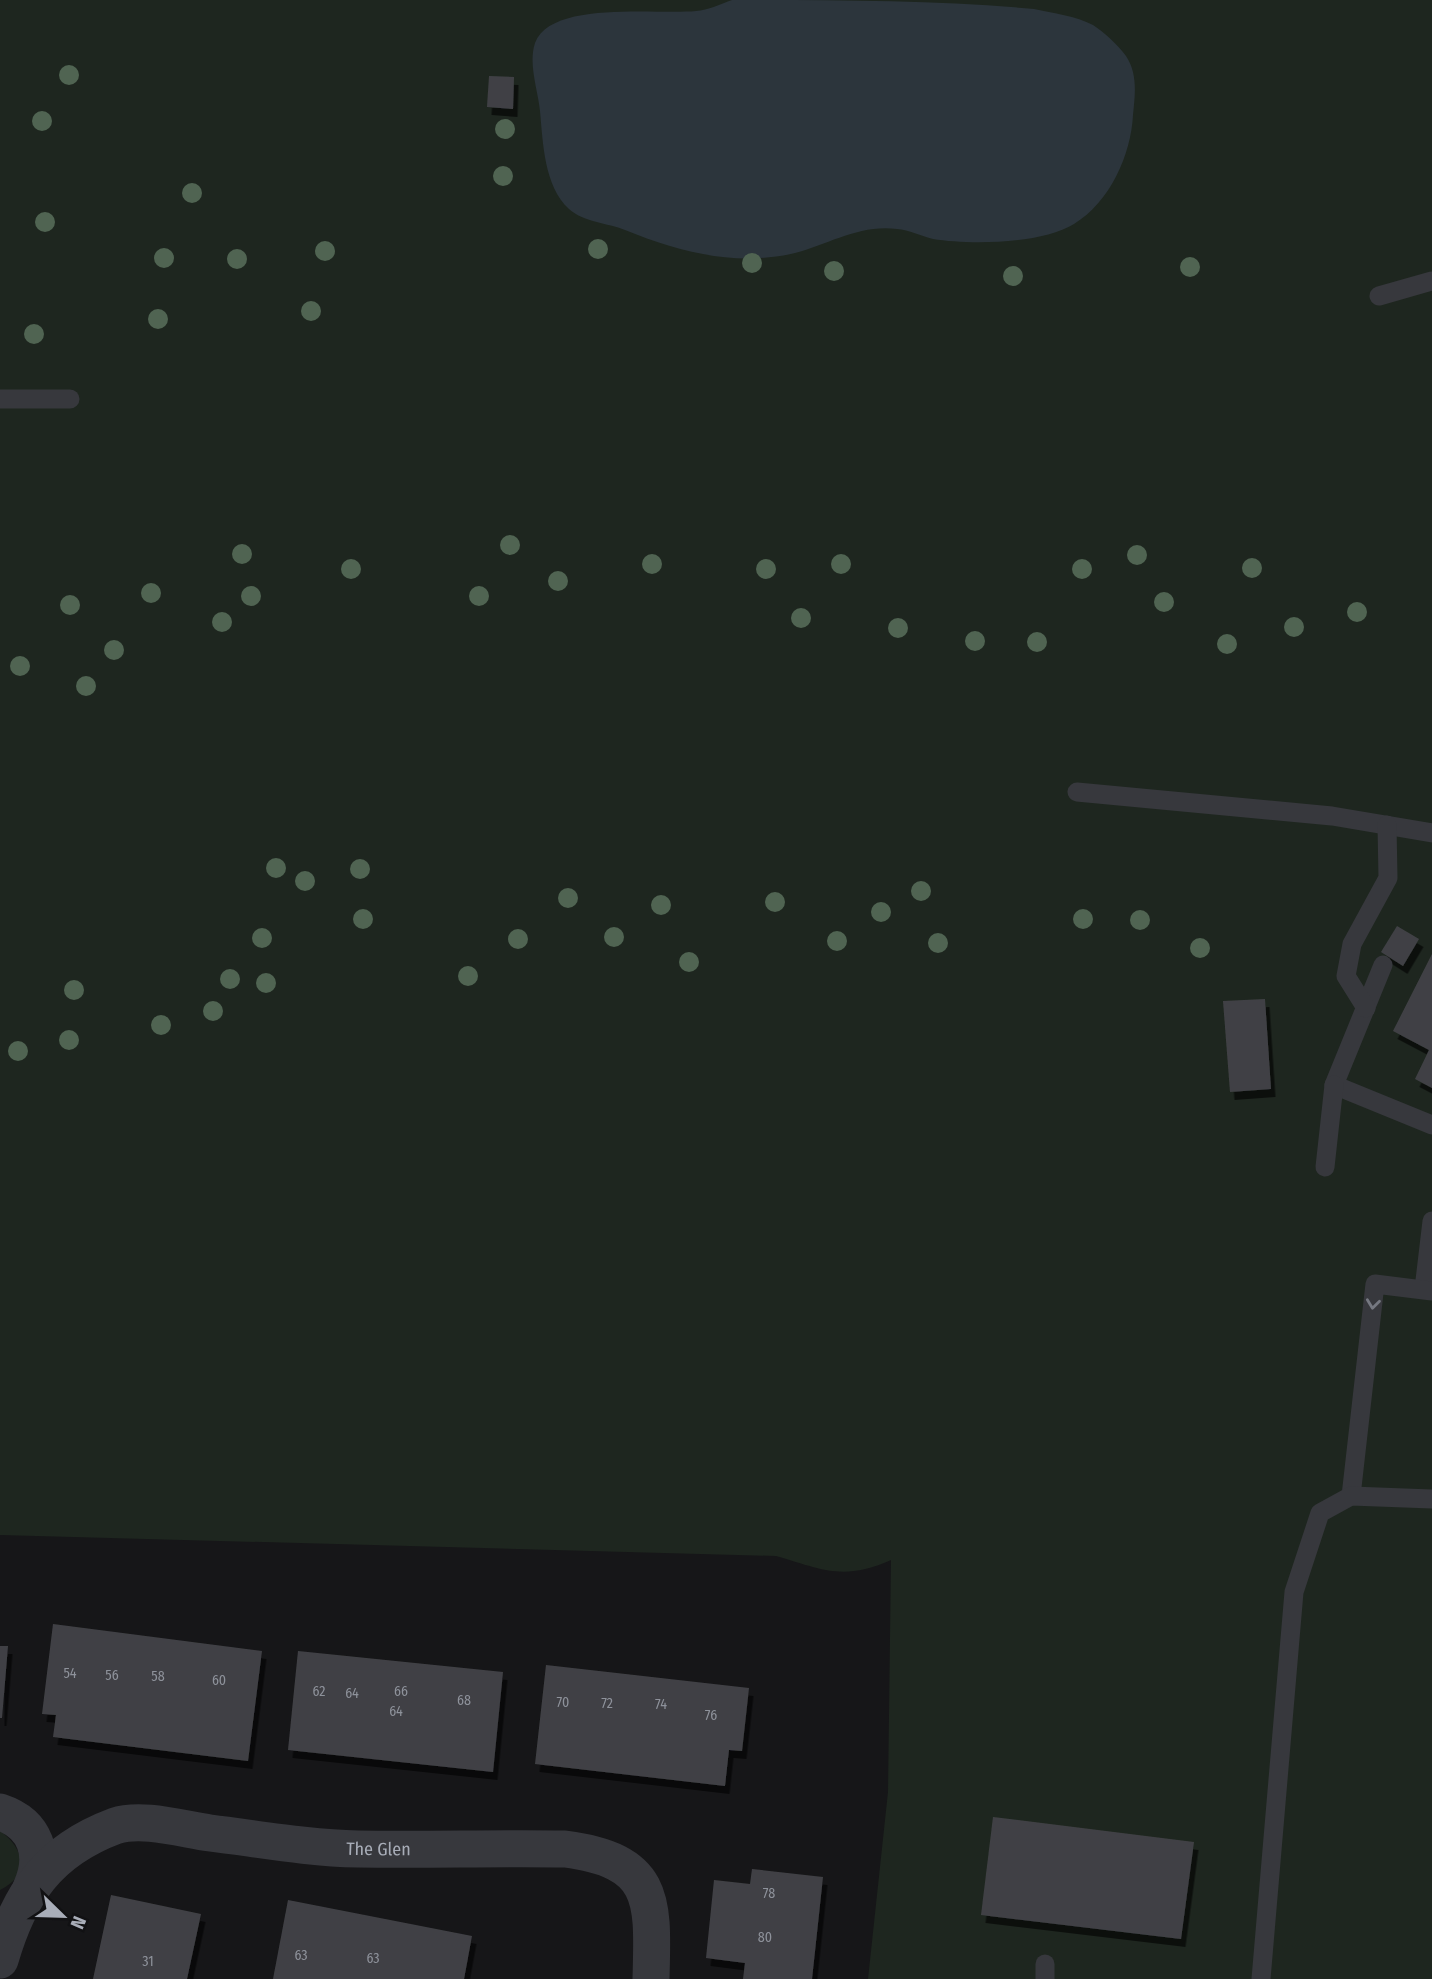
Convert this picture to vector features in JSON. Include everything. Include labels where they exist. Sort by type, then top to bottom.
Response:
[{"type":"street","name":"The Glen","points":[[0,1812],[14,1817],[36,1841],[38,1866],[30,1889],[19,1900],[0,1908]]},
{"type":"street","name":"The Glen","points":[[0,1960],[10,1926],[30,1889],[48,1864],[72,1847],[118,1825],[148,1824],[301,1845],[356,1849],[565,1849],[598,1853],[625,1865],[640,1883],[653,1914],[651,1979]]},
{"type":"lane","points":[[1380,296],[1432,281]]},
{"type":"lane","points":[[0,399],[70,399]]},
{"type":"lane","points":[[1077,792],[1332,816],[1432,832]]},
{"type":"lane","points":[[1366,1008],[1346,976],[1352,944],[1388,878],[1387,825]]},
{"type":"lane","points":[[1325,1167],[1334,1085],[1383,965]]},
{"type":"lane","points":[[1334,1085],[1432,1125]]},
{"type":"lane","points":[[1351,1496],[1375,1284],[1428,1290],[1432,1221]]},
{"type":"lane","points":[[1261,1979],[1294,1592],[1320,1513],[1351,1496],[1432,1496]]},
{"type":"shaded area","points":[[0,0],[1432,0],[1432,1979],[868,1979],[888,1792],[891,1560],[846,1572],[821,1569],[776,1556],[0,1535]]},
{"type":"shaded area","points":[[732,0],[884,1],[998,6],[1034,9],[1086,22],[1115,43],[1126,56],[1132,70],[1135,85],[1133,115],[1123,161],[1098,203],[1074,224],[1044,236],[1005,241],[948,241],[883,228],[857,232],[795,253],[773,257],[730,258],[666,245],[588,220],[569,209],[554,188],[546,163],[534,77],[533,51],[545,29],[561,20],[583,15],[607,12],[696,11]]},
{"type":"shaded area","points":[[0,1831],[14,1845],[21,1861],[16,1877],[0,1890]]},
{"type":"building","points":[[489,76],[514,77],[513,109],[487,107]]},
{"type":"building","points":[[1397,926],[1419,939],[1403,966],[1381,952]]},
{"type":"building","points":[[1432,954],[1432,1088],[1415,1079],[1429,1050],[1393,1031]]},
{"type":"building","points":[[1265,999],[1271,1089],[1230,1092],[1223,1001]]},
{"type":"building","points":[[53,1624],[262,1651],[248,1761],[53,1737],[56,1715],[42,1714]]},
{"type":"building","points":[[0,1646],[8,1646],[2,1718],[0,1718]]},
{"type":"building","points":[[298,1651],[503,1672],[493,1772],[288,1750]]},
{"type":"building","points":[[546,1665],[749,1688],[742,1751],[729,1750],[725,1786],[535,1764]]},
{"type":"building","points":[[993,1817],[1194,1842],[1181,1939],[981,1915]]},
{"type":"building","points":[[752,1869],[823,1877],[812,1979],[743,1979],[745,1963],[706,1958],[714,1880],[750,1884]]},
{"type":"building","points":[[111,1895],[201,1914],[187,1979],[93,1979]]},
{"type":"building","points":[[288,1900],[472,1936],[464,1979],[273,1979]]}]
